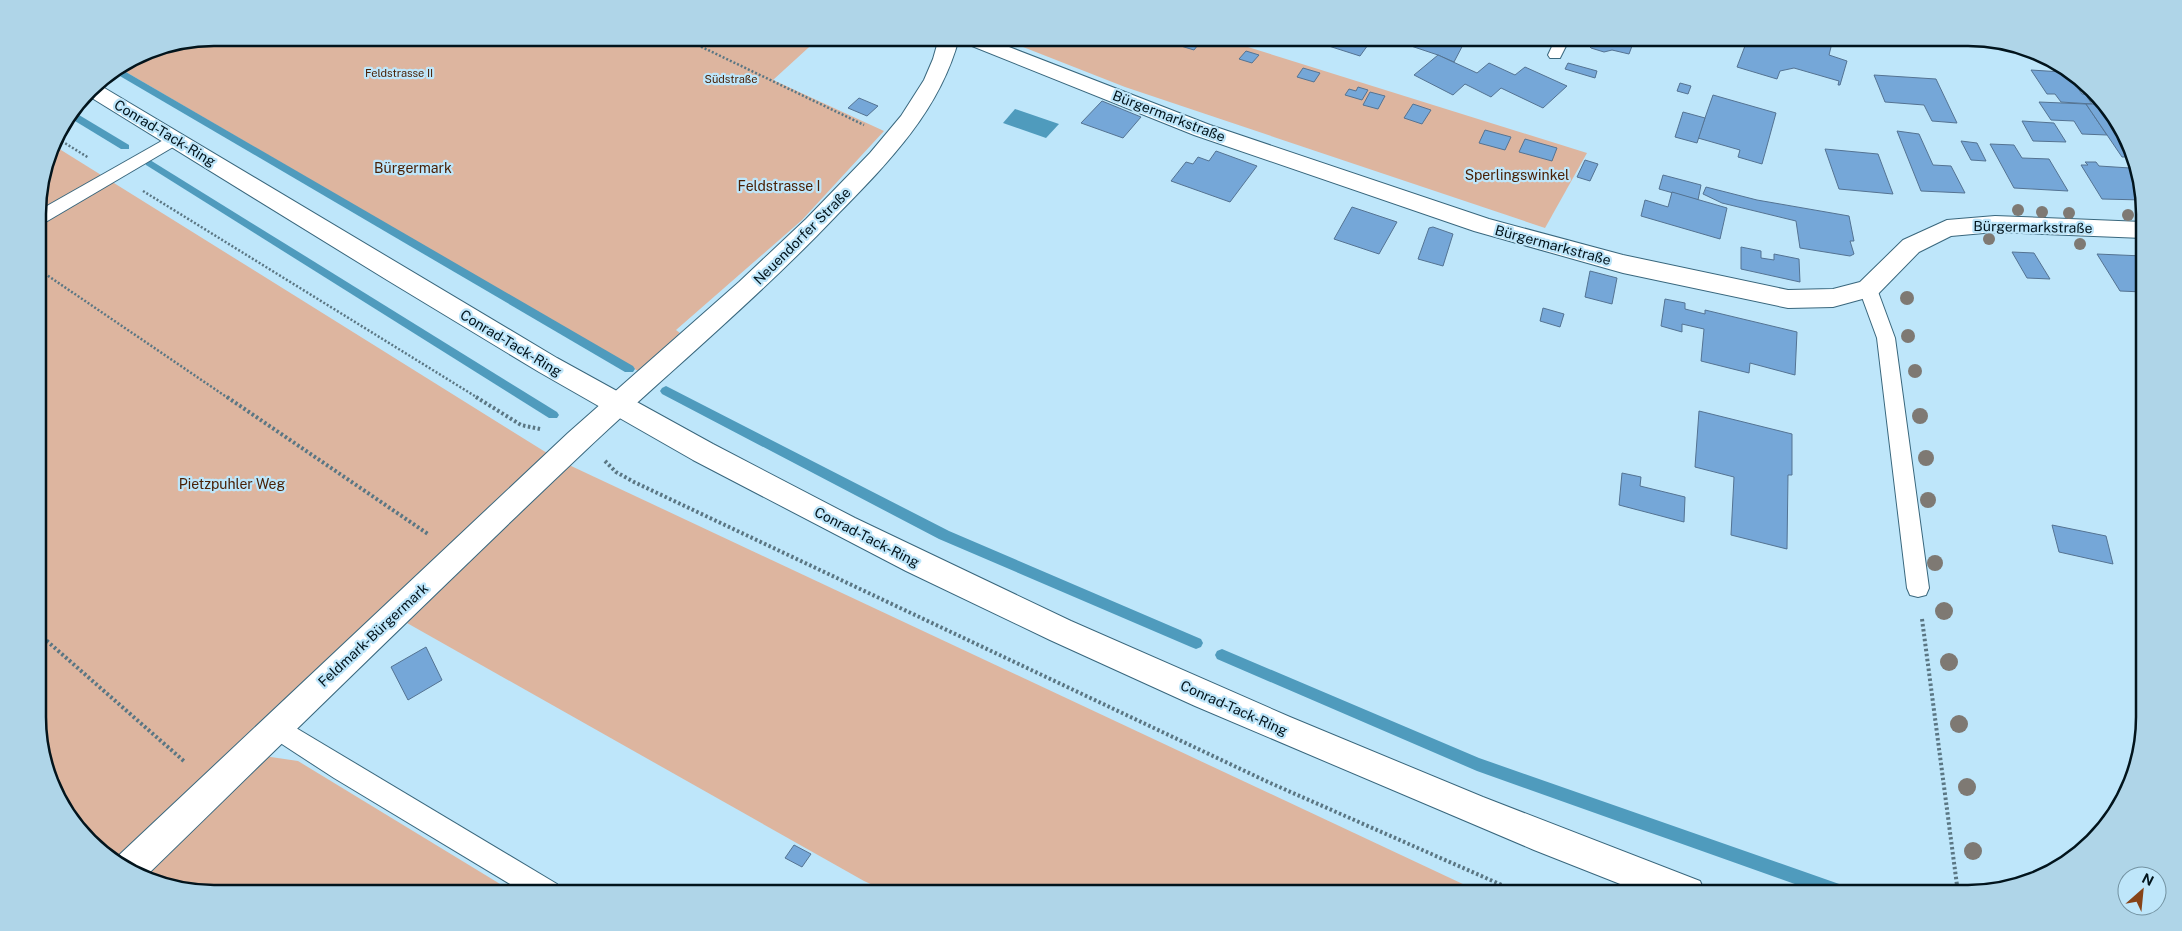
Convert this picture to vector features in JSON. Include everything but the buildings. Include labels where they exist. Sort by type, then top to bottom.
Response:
[{"type":"street","name":"Neuendorfer Straße","points":[[618,405],[749,289],[829,211],[894,138],[922,101],[939,72],[948,47]]},
{"type":"street","name":"Bürgermarkstraße","points":[[991,47],[1202,130],[1390,196],[1551,245],[1623,264],[1788,299],[1832,298],[1868,289],[1911,246],[1947,228],[1995,224],[2136,230]]},
{"type":"street","name":"Conrad-Tack-Ring","points":[[98,93],[476,323],[618,405],[818,513],[1045,623],[1206,696],[1388,774],[1666,884]]},
{"type":"street","name":"Feldmark-Bürgermark","points":[[133,864],[618,405]]},
{"type":"lane","points":[[1555,55],[1559,46]]},
{"type":"lane","points":[[47,214],[174,139]]},
{"type":"lane","points":[[1868,289],[1886,338],[1918,588]]},
{"type":"lane","points":[[276,727],[342,770],[534,885]]},
{"type":"path","points":[[701,47],[894,138]]},
{"type":"path","points":[[63,142],[521,425],[567,432],[581,438],[592,445],[616,472],[634,482],[1268,782],[1500,884]]},
{"type":"path","points":[[47,275],[431,536]]},
{"type":"path","points":[[1918,588],[1957,884]]},
{"type":"path","points":[[46,640],[188,764]]},
{"type":"green space","name":"Sperlingswinkel","points":[[1246,46],[1587,153],[1545,228],[1125,87],[1022,47]]},
{"type":"green space","points":[[203,47],[810,47],[773,80],[884,131],[802,220],[676,330],[680,333],[638,371],[126,72],[150,59],[171,52]]},
{"type":"green space","name":"Pietzpuhler Weg","points":[[59,149],[547,453],[120,856],[95,836],[81,819],[59,781],[52,760],[46,717],[47,203],[49,181]]},
{"type":"green space","points":[[569,465],[1463,884],[872,885],[407,623]]},
{"type":"green space","points":[[264,756],[298,761],[502,885],[214,885],[181,882],[144,869]]},
{"type":"water","points":[[1015,109],[1059,124],[1046,138],[1003,123]]},
{"type":"waterway","points":[[123,74],[629,369]]},
{"type":"waterway","points":[[77,118],[125,147]]},
{"type":"waterway","points":[[150,163],[553,415]]},
{"type":"waterway","points":[[666,391],[944,535],[1196,643]]},
{"type":"waterway","points":[[1222,655],[1477,764],[1817,884]]},
{"type":"park label","name":"Feldstrasse II","points":[[399,73]]},
{"type":"park label","name":"Südstraße","points":[[731,79]]},
{"type":"park label","name":"Bürgermark","points":[[413,168]]},
{"type":"park label","name":"Feldstrasse I","points":[[779,186]]}]
